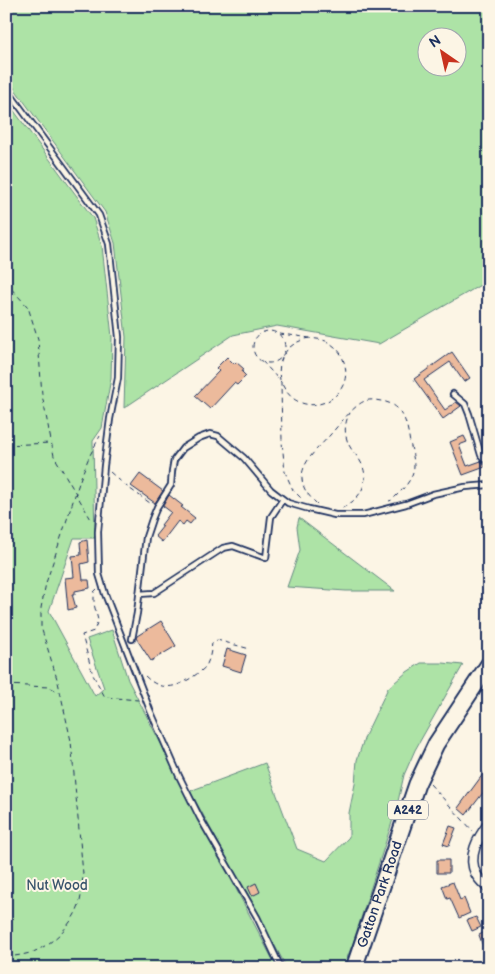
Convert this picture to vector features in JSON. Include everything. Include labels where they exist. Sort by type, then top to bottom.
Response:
[{"type":"main road","name":"Gatton Park Road","points":[[354,968],[417,784],[436,744],[489,664]]},
{"type":"street","points":[[489,823],[474,846],[472,860],[476,874],[489,890]]},
{"type":"lane","points":[[6,88],[99,215],[109,244],[119,337],[118,378],[110,419],[98,532],[99,574],[102,584],[146,701],[179,776],[200,818],[257,917],[281,968]]},
{"type":"lane","points":[[453,394],[465,404],[481,455],[489,464]]},
{"type":"lane","points":[[132,638],[146,537],[157,507],[172,485],[174,460],[183,448],[198,438],[210,434],[218,436],[244,458],[271,490],[288,502],[335,515],[363,515],[406,504],[433,494],[465,487],[489,485]]},
{"type":"lane","points":[[139,594],[154,594],[223,548],[233,546],[266,558],[271,517],[283,499]]},
{"type":"path","points":[[6,283],[28,307],[38,339],[42,395],[54,456],[98,532]]},
{"type":"path","points":[[264,332],[279,334],[320,339],[336,348],[342,355],[346,373],[344,382],[334,397],[317,405],[308,405],[291,397],[281,382],[255,354],[254,344],[259,334],[264,332]]},
{"type":"path","points":[[279,334],[284,341],[285,350],[279,373],[285,472],[295,493],[306,502]]},
{"type":"path","points":[[262,361],[272,363],[280,359],[288,348],[295,343],[310,338]]},
{"type":"path","points":[[313,505],[320,507],[305,492],[302,477],[304,468],[310,458],[350,413],[366,400],[386,401],[398,408],[407,426],[414,465],[412,476],[401,491],[392,500],[384,504]]},
{"type":"path","points":[[342,510],[337,509],[349,505],[362,492],[365,475],[360,460],[347,443],[345,434],[346,419],[350,413]]},
{"type":"path","points":[[6,957],[34,951],[51,942],[70,923],[78,906],[82,890],[83,874],[71,741],[62,698],[41,627],[41,608],[46,583],[89,457],[110,419]]},
{"type":"path","points":[[6,445],[51,443]]},
{"type":"path","points":[[104,466],[126,486],[157,507]]},
{"type":"path","points":[[102,584],[94,592],[94,604],[98,620],[94,630],[82,636],[93,675],[105,697],[146,701]]},
{"type":"path","points":[[142,674],[152,684],[171,688],[183,684],[205,667],[210,656],[212,643],[217,640],[250,649]]},
{"type":"path","points":[[6,685],[49,687],[60,692],[62,698]]},
{"type":"path","points":[[421,775],[479,837]]},
{"type":"green space","points":[[6,6],[489,6],[489,280],[379,344],[277,326],[233,335],[124,408],[126,337],[115,243],[105,212],[6,77]]},
{"type":"green space","name":"Nut Wood","points":[[6,100],[93,218],[102,246],[112,337],[111,378],[102,428],[93,441],[95,538],[74,538],[49,611],[95,696],[104,688],[87,639],[112,630],[128,680],[277,968],[6,968]]},
{"type":"green space","points":[[299,518],[395,591],[346,591],[287,587],[300,550],[297,527]]},
{"type":"green space","points":[[421,663],[463,665],[415,750],[404,775],[396,810],[353,943],[343,968],[287,968],[190,791],[265,763],[297,849],[326,861],[349,837],[349,813],[355,784],[357,760],[365,736],[388,688]]},
{"type":"building","points":[[452,352],[470,378],[464,382],[450,362],[424,380],[445,410],[456,402],[461,406],[443,419],[414,379]]},
{"type":"building","points":[[227,357],[234,364],[236,362],[244,369],[242,372],[246,376],[237,385],[234,383],[210,409],[195,396],[219,371],[216,368]]},
{"type":"building","points":[[464,436],[467,442],[459,445],[467,466],[481,461],[485,467],[463,475],[450,442]]},
{"type":"building","points":[[140,474],[163,491],[155,503],[131,486]]},
{"type":"building","points":[[169,495],[195,518],[190,524],[186,521],[183,525],[178,521],[162,542],[155,536],[171,512],[163,506]]},
{"type":"building","points":[[87,540],[89,562],[81,564],[83,580],[89,580],[90,588],[75,591],[75,594],[72,594],[76,608],[68,610],[65,578],[74,577],[72,556],[81,555],[80,542]]},
{"type":"building","points":[[161,621],[176,646],[151,661],[136,638]]},
{"type":"building","points":[[227,649],[246,655],[241,672],[222,666]]},
{"type":"building","points":[[489,766],[489,785],[466,815],[458,808]]},
{"type":"building","points":[[450,826],[456,828],[449,846],[443,844]]},
{"type":"building","points":[[437,860],[449,860],[449,873],[437,873]]},
{"type":"building","points":[[453,882],[460,900],[464,898],[470,913],[459,918],[450,898],[447,899],[442,886]]},
{"type":"building","points":[[256,883],[260,892],[252,896],[248,887]]},
{"type":"building","points":[[476,917],[481,927],[472,931],[467,920]]},
{"type":"building","points":[[489,930],[489,943],[483,946],[479,935]]}]
